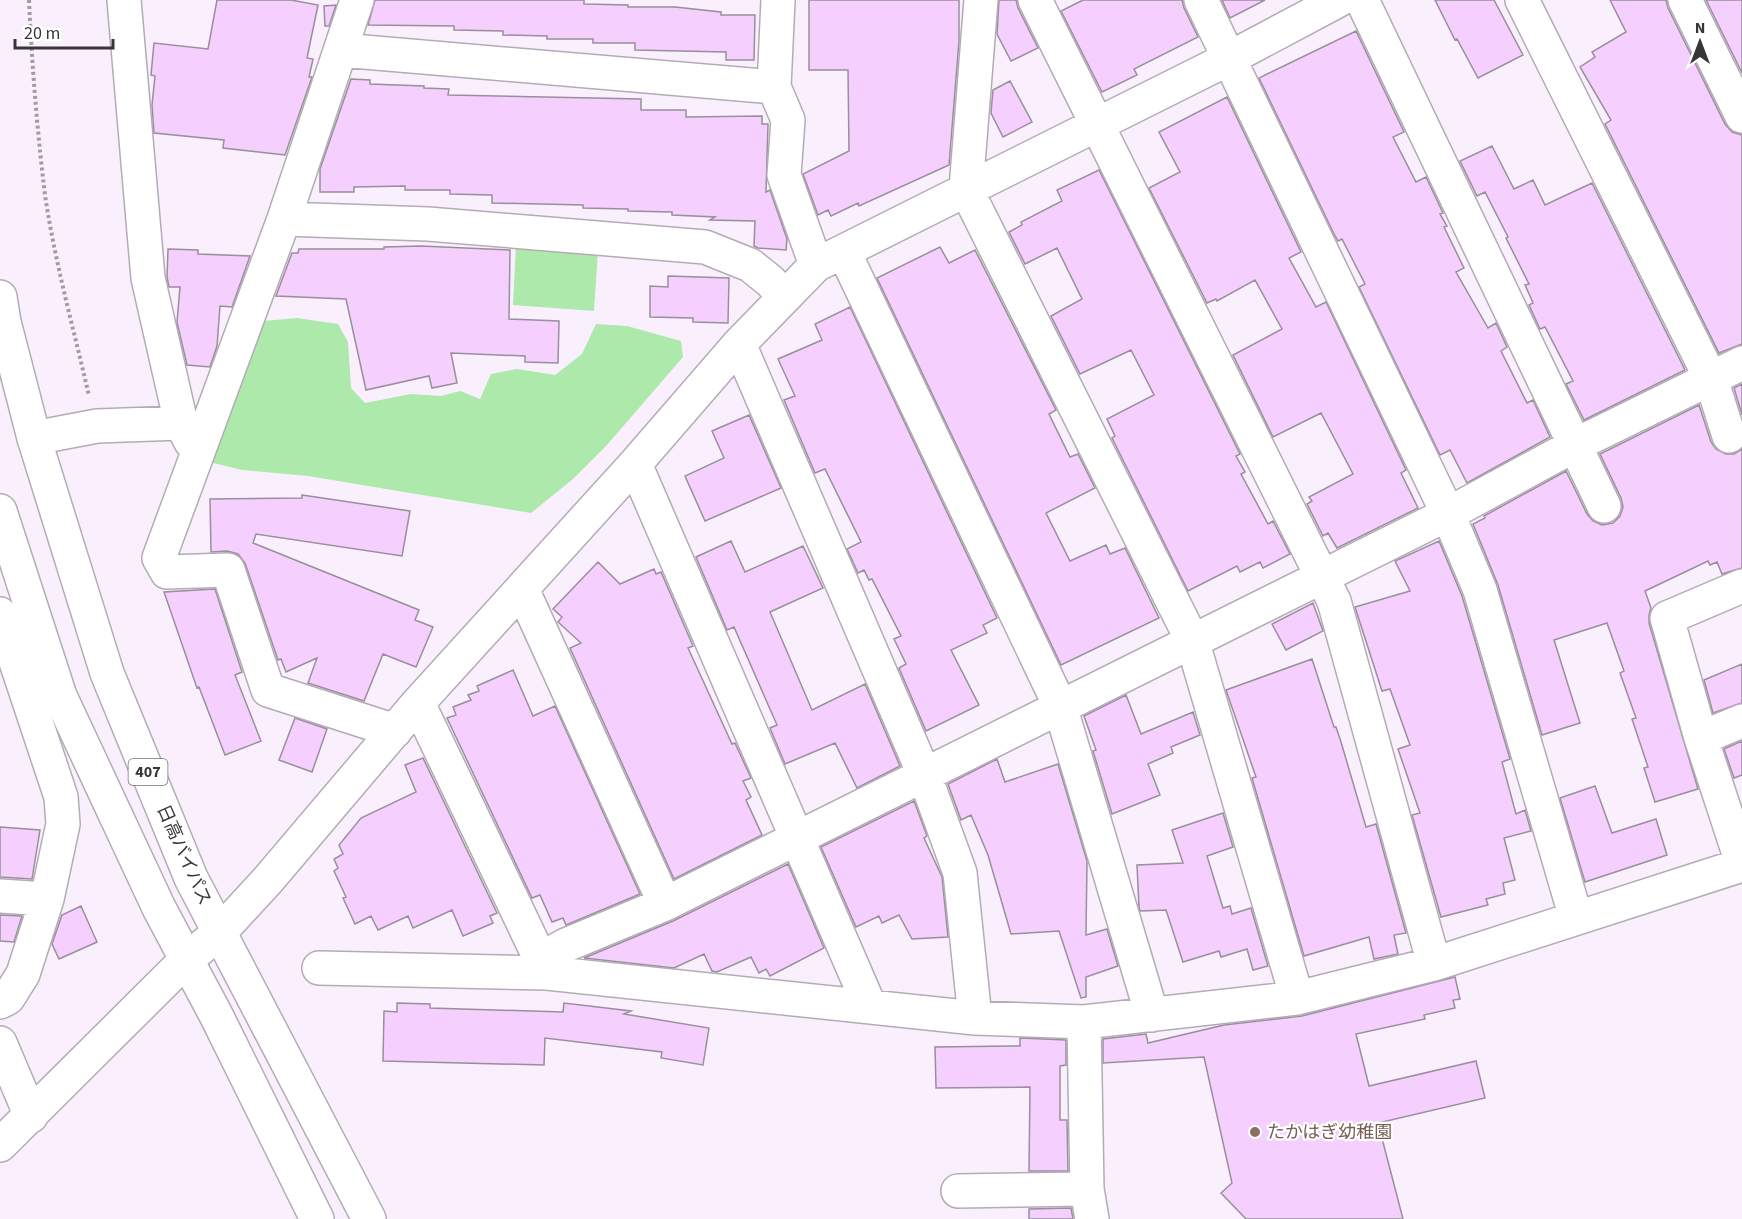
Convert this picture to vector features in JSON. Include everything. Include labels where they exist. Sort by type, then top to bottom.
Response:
[{"type":"main road","points":[[124,0],[148,278],[181,423],[198,456]]},
{"type":"main road","points":[[357,0],[284,219],[159,558],[167,572],[228,570],[268,690],[395,731]]},
{"type":"main road","points":[[778,0],[774,87],[788,120],[784,175],[830,259],[1060,706],[1152,1015]]},
{"type":"main road","points":[[981,0],[966,189],[1192,640],[1296,998]]},
{"type":"main road","points":[[1035,0],[1334,601],[1434,963]]},
{"type":"main road","points":[[1201,0],[1448,514],[1480,590],[1576,918]]},
{"type":"main road","points":[[0,1145],[186,960],[220,932],[267,881],[418,703],[784,296],[830,259],[1230,58],[1339,0]]},
{"type":"main road","points":[[1362,0],[1604,506]]},
{"type":"main road","points":[[1522,0],[1711,380],[1729,436]]},
{"type":"main road","points":[[1685,0],[1742,116]]},
{"type":"main road","points":[[341,50],[774,87]]},
{"type":"main road","points":[[284,219],[428,224],[705,247],[750,266],[770,281],[784,296]]},
{"type":"main road","name":"日高バイパス","points":[[0,297],[4,322],[34,438],[107,673],[191,878],[369,1219]]},
{"type":"main road","points":[[739,344],[924,774],[960,873],[975,1018]]},
{"type":"main road","points":[[543,966],[566,945],[665,904],[1448,514],[1575,445],[1742,363]]},
{"type":"main road","points":[[34,438],[97,426],[181,423]]},
{"type":"main road","points":[[635,464],[870,1007]]},
{"type":"main road","name":"407","points":[[0,511],[60,696],[159,908],[216,1015],[316,1219]]},
{"type":"main road","points":[[319,968],[543,966],[975,1018],[1084,1022],[1296,998],[1434,963],[1742,864],[1701,738],[1668,618],[1742,586]]},
{"type":"main road","points":[[522,589],[665,904]]},
{"type":"main road","points":[[0,614],[61,797],[63,824],[47,899],[23,974],[8,998],[0,1002]]},
{"type":"main road","points":[[418,703],[543,966]]},
{"type":"main road","points":[[1701,738],[1742,721]]},
{"type":"main road","points":[[0,896],[47,899]]},
{"type":"main road","points":[[958,1191],[1089,1204],[1084,1022]]},
{"type":"main road","points":[[0,1043],[31,1116]]},
{"type":"path","points":[[29,0],[32,75],[46,197],[63,284],[97,426]]},
{"type":"green space","points":[[516,245],[598,251],[594,311],[513,305]]},
{"type":"green space","points":[[297,318],[338,324],[348,342],[351,388],[365,403],[411,394],[441,396],[460,391],[480,399],[491,374],[517,369],[555,375],[582,354],[596,324],[627,326],[681,341],[683,357],[607,445],[573,479],[531,513],[308,476],[242,470],[213,463],[234,391],[264,321]]},
{"type":"building","points":[[217,0],[291,0],[318,5],[307,58],[313,59],[309,77],[312,77],[285,155],[223,148],[224,140],[154,133],[152,105],[155,76],[151,75],[154,43],[208,49]]},
{"type":"building","points":[[375,0],[584,0],[584,4],[675,7],[721,12],[721,15],[755,15],[754,60],[726,60],[726,52],[635,50],[635,43],[593,43],[593,39],[547,39],[547,36],[503,35],[503,31],[454,30],[454,26],[368,25]]},
{"type":"building","points":[[809,0],[959,0],[959,41],[949,165],[859,206],[858,203],[831,216],[828,210],[818,215],[803,174],[849,151],[848,70],[809,70]]},
{"type":"building","points":[[999,0],[1016,0],[1038,48],[1011,61],[997,34]]},
{"type":"building","points":[[1083,0],[1182,0],[1198,37],[1134,69],[1137,75],[1102,92],[1061,11]]},
{"type":"building","points":[[1222,0],[1265,0],[1230,18]]},
{"type":"building","points":[[1435,0],[1494,0],[1523,55],[1478,78]]},
{"type":"building","points":[[1610,0],[1666,0],[1725,124],[1732,132],[1742,135],[1742,344],[1719,353],[1605,124],[1611,120],[1580,67],[1595,57],[1592,52],[1626,32]]},
{"type":"building","points":[[1706,0],[1742,0],[1742,73]]},
{"type":"building","points":[[336,5],[329,26],[325,26],[324,6]]},
{"type":"building","points":[[1356,31],[1404,132],[1393,137],[1416,182],[1426,177],[1443,213],[1440,214],[1447,226],[1444,227],[1464,268],[1456,272],[1488,328],[1496,323],[1507,347],[1501,351],[1527,403],[1533,400],[1550,437],[1467,483],[1450,450],[1440,455],[1359,287],[1365,284],[1342,239],[1338,241],[1335,236],[1259,78]]},
{"type":"building","points":[[351,79],[370,80],[370,84],[449,89],[448,95],[641,99],[641,110],[686,110],[686,117],[762,116],[762,124],[768,124],[766,192],[770,190],[787,239],[786,250],[754,246],[755,221],[710,220],[715,217],[672,215],[672,212],[628,211],[628,209],[583,208],[583,205],[492,203],[492,195],[450,194],[450,190],[405,190],[405,186],[354,187],[354,192],[320,192],[320,169]]},
{"type":"building","points":[[1010,81],[1032,122],[1003,137],[991,113],[993,90]]},
{"type":"building","points":[[1227,97],[1301,252],[1289,258],[1316,307],[1326,302],[1406,470],[1401,473],[1418,508],[1337,548],[1328,533],[1323,536],[1307,504],[1312,501],[1309,497],[1353,474],[1321,413],[1273,437],[1233,355],[1282,329],[1255,280],[1217,301],[1216,299],[1207,303],[1149,188],[1180,172],[1159,132]]},
{"type":"building","points":[[1492,146],[1514,189],[1533,180],[1545,205],[1592,183],[1685,370],[1584,420],[1566,384],[1573,381],[1545,327],[1540,329],[1529,305],[1533,303],[1525,285],[1529,284],[1506,238],[1508,237],[1485,192],[1477,196],[1460,161]]},
{"type":"building","points":[[1099,170],[1240,454],[1236,456],[1245,472],[1241,474],[1268,524],[1273,521],[1290,554],[1263,568],[1260,562],[1240,572],[1237,566],[1188,591],[1112,438],[1115,436],[1107,419],[1154,395],[1131,350],[1080,374],[1051,316],[1082,299],[1057,248],[1025,264],[1009,232],[1022,225],[1021,222],[1062,201],[1057,190]]},
{"type":"building","points":[[421,246],[510,250],[509,319],[559,321],[558,363],[525,362],[525,356],[451,353],[457,383],[432,388],[429,376],[366,390],[346,299],[276,296],[292,253],[298,253],[299,249],[384,249],[384,247]]},
{"type":"building","points":[[940,247],[949,263],[975,250],[1056,410],[1049,414],[1070,457],[1078,454],[1095,488],[1046,513],[1070,561],[1106,545],[1110,554],[1125,548],[1159,618],[1061,665],[877,278]]},
{"type":"building","points":[[168,249],[198,250],[198,254],[250,256],[232,307],[220,306],[217,346],[210,367],[187,365],[177,322],[180,287],[169,287]]},
{"type":"building","points":[[668,276],[729,278],[728,323],[693,322],[693,318],[650,317],[650,286],[668,287]]},
{"type":"building","points":[[850,307],[997,618],[983,625],[987,633],[951,650],[979,705],[926,731],[899,668],[906,664],[894,639],[901,636],[872,579],[869,580],[864,570],[858,573],[847,549],[861,542],[825,469],[815,473],[784,400],[795,396],[778,359],[822,340],[815,324]]},
{"type":"building","points":[[1742,384],[1742,415],[1734,388]]},
{"type":"building","points":[[1699,405],[1711,442],[1716,449],[1726,454],[1734,454],[1742,449],[1742,568],[1722,574],[1717,562],[1710,565],[1708,561],[1645,591],[1651,608],[1649,623],[1698,789],[1655,802],[1644,768],[1648,767],[1632,719],[1636,718],[1620,673],[1624,671],[1607,623],[1554,640],[1580,723],[1542,735],[1498,585],[1473,524],[1566,471],[1587,514],[1593,521],[1602,525],[1613,523],[1620,516],[1623,507],[1600,454]]},
{"type":"building","points":[[749,415],[781,488],[705,521],[685,476],[724,458],[712,431]]},
{"type":"building","points":[[302,495],[410,511],[402,556],[256,534],[253,543],[419,610],[415,620],[433,627],[416,667],[383,654],[364,701],[308,683],[317,658],[286,672],[281,659],[278,660],[245,563],[238,554],[227,551],[211,552],[210,499],[302,498]]},
{"type":"building","points":[[731,541],[745,572],[803,546],[823,588],[770,612],[812,710],[865,684],[900,766],[857,788],[835,743],[785,764],[770,728],[777,725],[734,627],[727,630],[696,557]]},
{"type":"building","points":[[1439,541],[1462,596],[1510,759],[1502,762],[1516,814],[1525,810],[1531,831],[1504,838],[1515,880],[1503,883],[1505,894],[1486,899],[1488,905],[1441,917],[1412,815],[1420,813],[1398,749],[1410,745],[1390,689],[1382,691],[1355,607],[1410,591],[1395,561]]},
{"type":"building","points":[[598,562],[620,584],[654,569],[656,574],[661,572],[693,646],[688,648],[732,744],[735,743],[751,778],[743,781],[751,797],[746,800],[762,835],[674,879],[570,648],[581,643],[558,622],[562,617],[553,609]]},
{"type":"building","points":[[215,589],[242,672],[235,675],[261,741],[225,755],[199,687],[197,688],[164,592]]},
{"type":"building","points":[[1313,603],[1323,631],[1286,650],[1272,624]]},
{"type":"building","points":[[1312,659],[1341,742],[1366,827],[1376,824],[1406,933],[1394,935],[1398,954],[1374,959],[1369,937],[1304,956],[1252,778],[1256,777],[1226,690]]},
{"type":"building","points":[[1742,664],[1742,703],[1713,713],[1704,680]]},
{"type":"building","points":[[513,670],[533,716],[555,706],[640,894],[566,925],[563,918],[552,922],[540,895],[532,898],[447,718],[456,715],[453,707],[471,700],[468,695],[479,691],[477,686]]},
{"type":"building","points":[[1126,695],[1141,734],[1193,712],[1200,735],[1171,747],[1173,753],[1148,764],[1160,795],[1112,814],[1093,751],[1096,750],[1084,716]]},
{"type":"building","points":[[295,718],[327,729],[312,772],[279,760]]},
{"type":"building","points":[[1742,741],[1742,775],[1734,778],[1724,749]]},
{"type":"building","points":[[423,758],[497,913],[490,916],[493,923],[463,936],[452,910],[413,928],[408,916],[378,930],[371,916],[355,924],[334,871],[338,868],[334,859],[343,854],[339,845],[361,818],[416,792],[405,765]]},
{"type":"building","points":[[997,759],[1005,782],[1058,764],[1087,861],[1086,935],[1107,929],[1118,966],[1086,977],[1086,997],[1081,998],[1059,931],[1011,934],[988,855],[971,815],[961,820],[948,784]]},
{"type":"building","points":[[1595,786],[1612,833],[1656,819],[1667,855],[1585,882],[1560,798]]},
{"type":"building","points":[[914,801],[927,836],[924,838],[942,877],[948,937],[912,939],[899,915],[882,923],[879,916],[856,927],[821,847]]},
{"type":"building","points":[[1223,813],[1233,847],[1207,856],[1223,908],[1230,906],[1232,914],[1251,908],[1268,966],[1253,970],[1247,949],[1221,957],[1219,951],[1183,962],[1166,910],[1140,911],[1139,907],[1137,865],[1183,863],[1172,830]]},
{"type":"building","points":[[0,827],[40,830],[32,879],[0,877]]},
{"type":"building","points":[[788,864],[824,948],[770,976],[766,969],[759,973],[751,957],[717,972],[712,971],[704,954],[674,968],[584,958],[673,921]]},
{"type":"building","points":[[81,906],[97,942],[59,959],[52,944],[62,915]]},
{"type":"building","points":[[0,915],[22,916],[14,942],[0,941]]},
{"type":"building","points":[[1455,977],[1460,999],[1453,1000],[1455,1008],[1424,1015],[1425,1019],[1356,1034],[1369,1086],[1476,1061],[1485,1098],[1378,1123],[1403,1219],[1246,1219],[1221,1193],[1232,1183],[1204,1057],[1103,1063],[1103,1039],[1146,1034],[1148,1043],[1224,1025],[1302,1016]]},
{"type":"building","points":[[397,1003],[430,1004],[430,1008],[563,1012],[564,1003],[631,1011],[624,1014],[709,1028],[703,1065],[661,1058],[662,1052],[545,1038],[544,1065],[383,1061],[384,1011],[397,1012]]},
{"type":"building","points":[[1020,1038],[1066,1040],[1066,1065],[1060,1066],[1060,1120],[1067,1120],[1068,1171],[1029,1171],[1030,1087],[936,1088],[935,1047],[1020,1046]]},
{"type":"building","points":[[1071,1208],[1073,1219],[1029,1219],[1029,1209]]},
{"type":"place","name":"たかはぎ幼稚園","points":[[1255,1132]]}]
